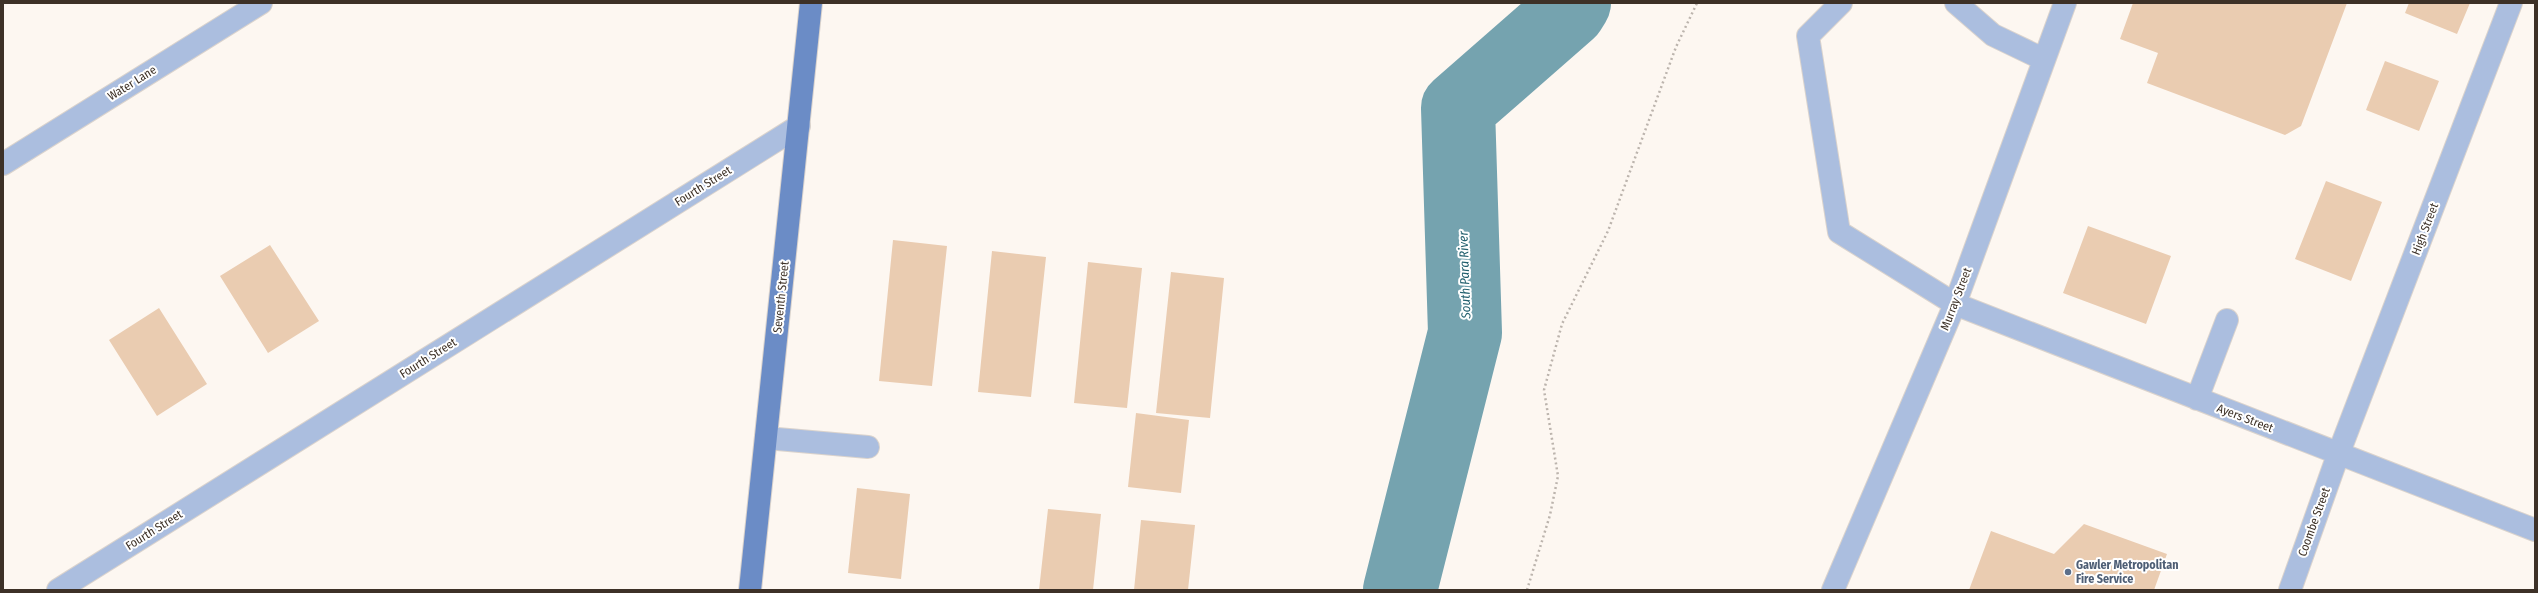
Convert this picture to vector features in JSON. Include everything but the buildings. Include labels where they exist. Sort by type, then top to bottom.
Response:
[{"type":"main road","name":"Seventh Street","points":[[750,590],[811,3]]},
{"type":"street","name":"Water Lane","points":[[3,164],[260,3]]},
{"type":"street","name":"Ayers Street","points":[[1841,3],[1808,36],[1839,232],[1955,304],[2338,455],[2535,530]]},
{"type":"street","points":[[1956,3],[1994,34],[2043,59]]},
{"type":"street","name":"Murray Street","points":[[1833,590],[1955,304],[2043,59],[2065,3]]},
{"type":"street","name":"High Street","points":[[2338,455],[2511,3]]},
{"type":"street","name":"Fourth Street","points":[[58,590],[799,126]]},
{"type":"street","points":[[2197,399],[2227,320]]},
{"type":"street","points":[[766,438],[868,447]]},
{"type":"street","name":"Coombe Street","points":[[2290,590],[2338,455]]},
{"type":"path","points":[[1527,590],[1550,515],[1558,476],[1544,390],[1562,324],[1608,231],[1676,47],[1697,3]]},
{"type":"waterway","name":"South Para River","points":[[1400,590],[1465,333],[1458,108],[1569,11],[1574,3]]},
{"type":"place","name":"Gawler Metropolitan Fire Service","points":[[2068,572]]}]
